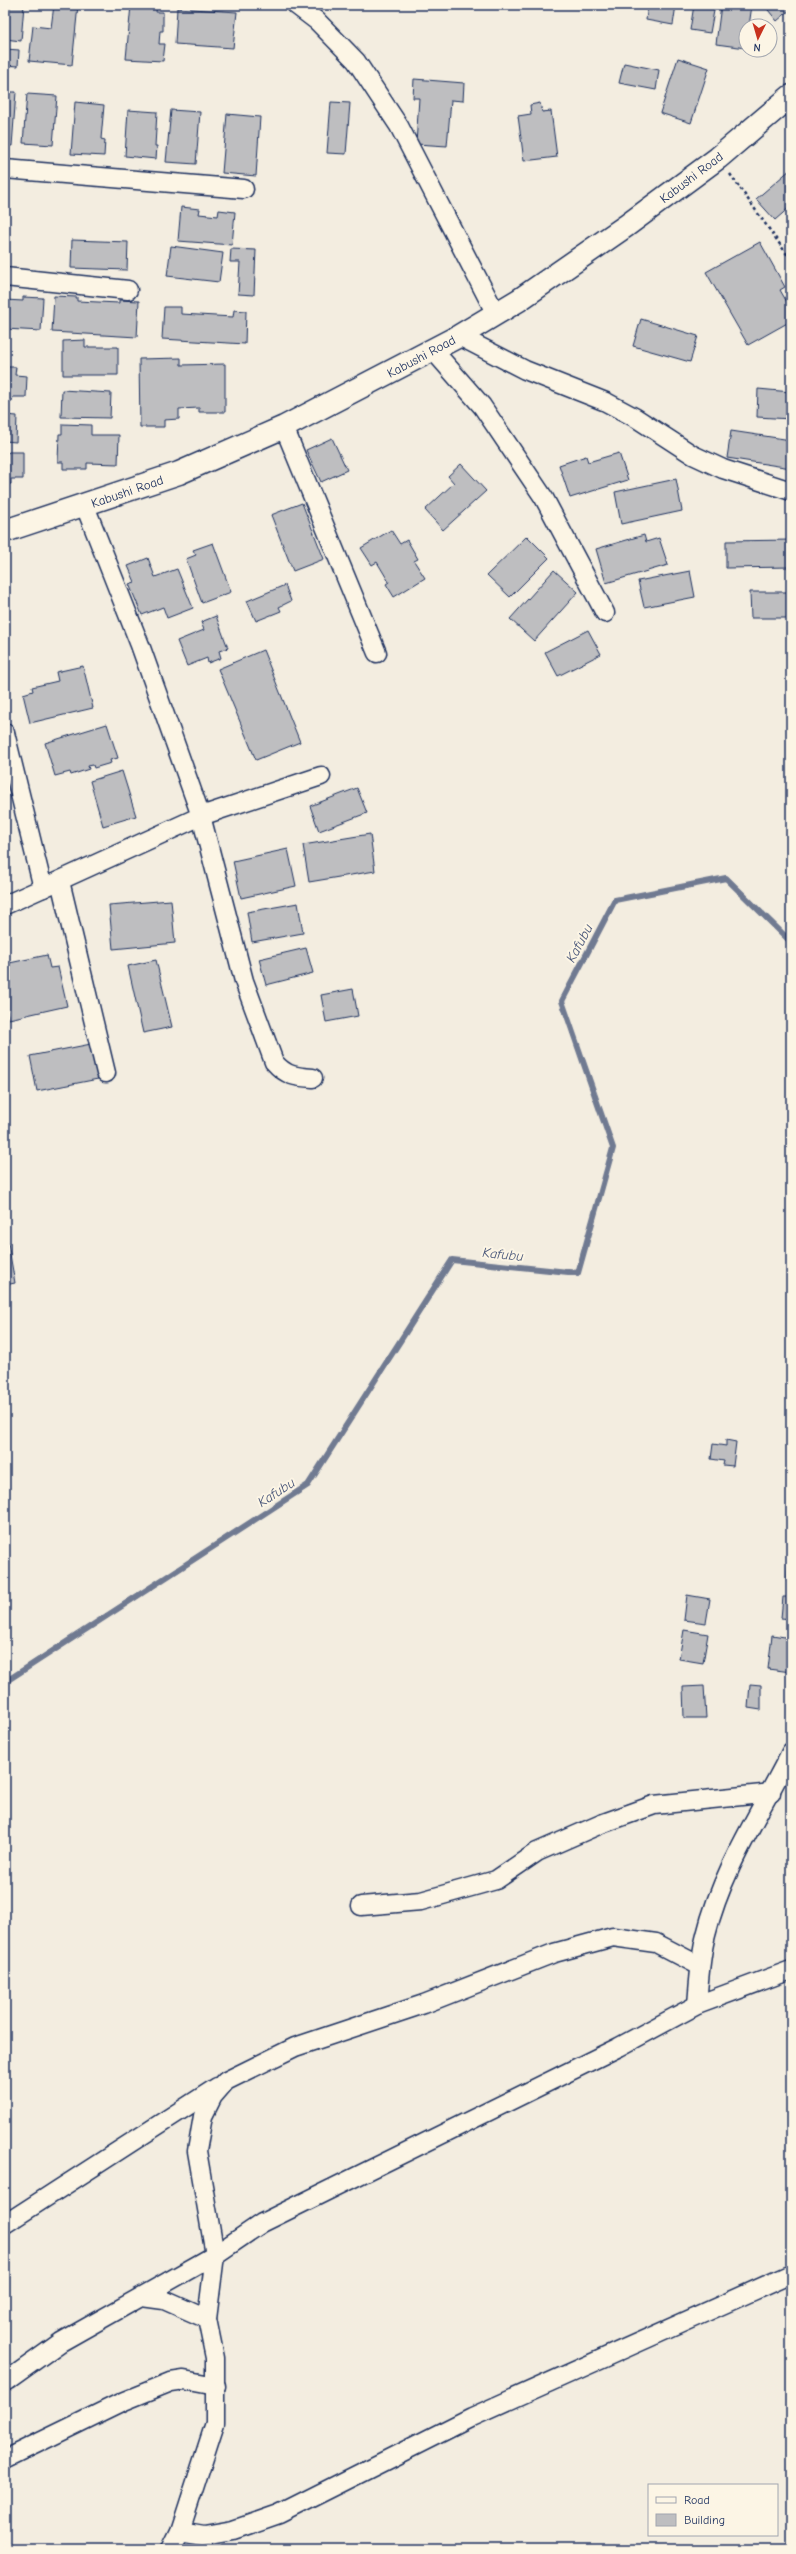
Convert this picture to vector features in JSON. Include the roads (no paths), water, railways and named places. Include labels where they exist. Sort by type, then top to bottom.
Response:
[{"type":"main road","name":"Kabushi Road","points":[[5,531],[85,506],[179,473],[284,427],[459,336],[496,314],[626,226],[718,158],[791,96]]},
{"type":"street","points":[[296,5],[317,21],[356,61],[399,126],[496,314]]},
{"type":"street","points":[[5,169],[244,189]]},
{"type":"street","points":[[5,277],[128,290]]},
{"type":"street","points":[[459,336],[525,370],[606,402],[636,418],[693,455],[723,469],[791,491]]},
{"type":"street","points":[[432,350],[482,406],[544,498],[604,613]]},
{"type":"street","points":[[284,427],[376,654]]},
{"type":"street","points":[[85,506],[140,645],[202,816],[244,980],[274,1062],[283,1072],[292,1076],[313,1078]]},
{"type":"street","points":[[5,733],[43,888]]},
{"type":"street","points":[[5,905],[202,816],[321,776]]},
{"type":"street","points":[[60,880],[106,1073]]},
{"type":"street","points":[[697,2005],[700,1966],[705,1935],[729,1871],[771,1793],[791,1752]]},
{"type":"street","points":[[361,1906],[421,1901],[496,1880],[537,1852],[601,1824],[654,1805],[771,1793]]},
{"type":"street","points":[[5,2224],[226,2082],[294,2047],[424,2004],[554,1954],[613,1937],[656,1943],[700,1966]]},
{"type":"street","points":[[5,2382],[61,2342],[142,2298],[215,2255],[262,2223],[619,2048],[697,2005],[791,1970]]},
{"type":"street","points":[[171,2549],[180,2531],[215,2423],[215,2358],[207,2319],[215,2255],[197,2151],[203,2116],[213,2096],[226,2082]]},
{"type":"street","points":[[180,2531],[204,2535],[233,2530],[279,2514],[472,2418],[660,2331],[791,2274]]},
{"type":"street","points":[[142,2298],[164,2300],[207,2319]]},
{"type":"street","points":[[5,2458],[124,2401],[171,2382],[184,2380],[216,2386]]},
{"type":"waterway","name":"Kafubu","points":[[5,1682],[308,1485],[452,1260],[578,1273],[613,1148],[562,1001],[615,900],[726,878],[791,942]]}]
